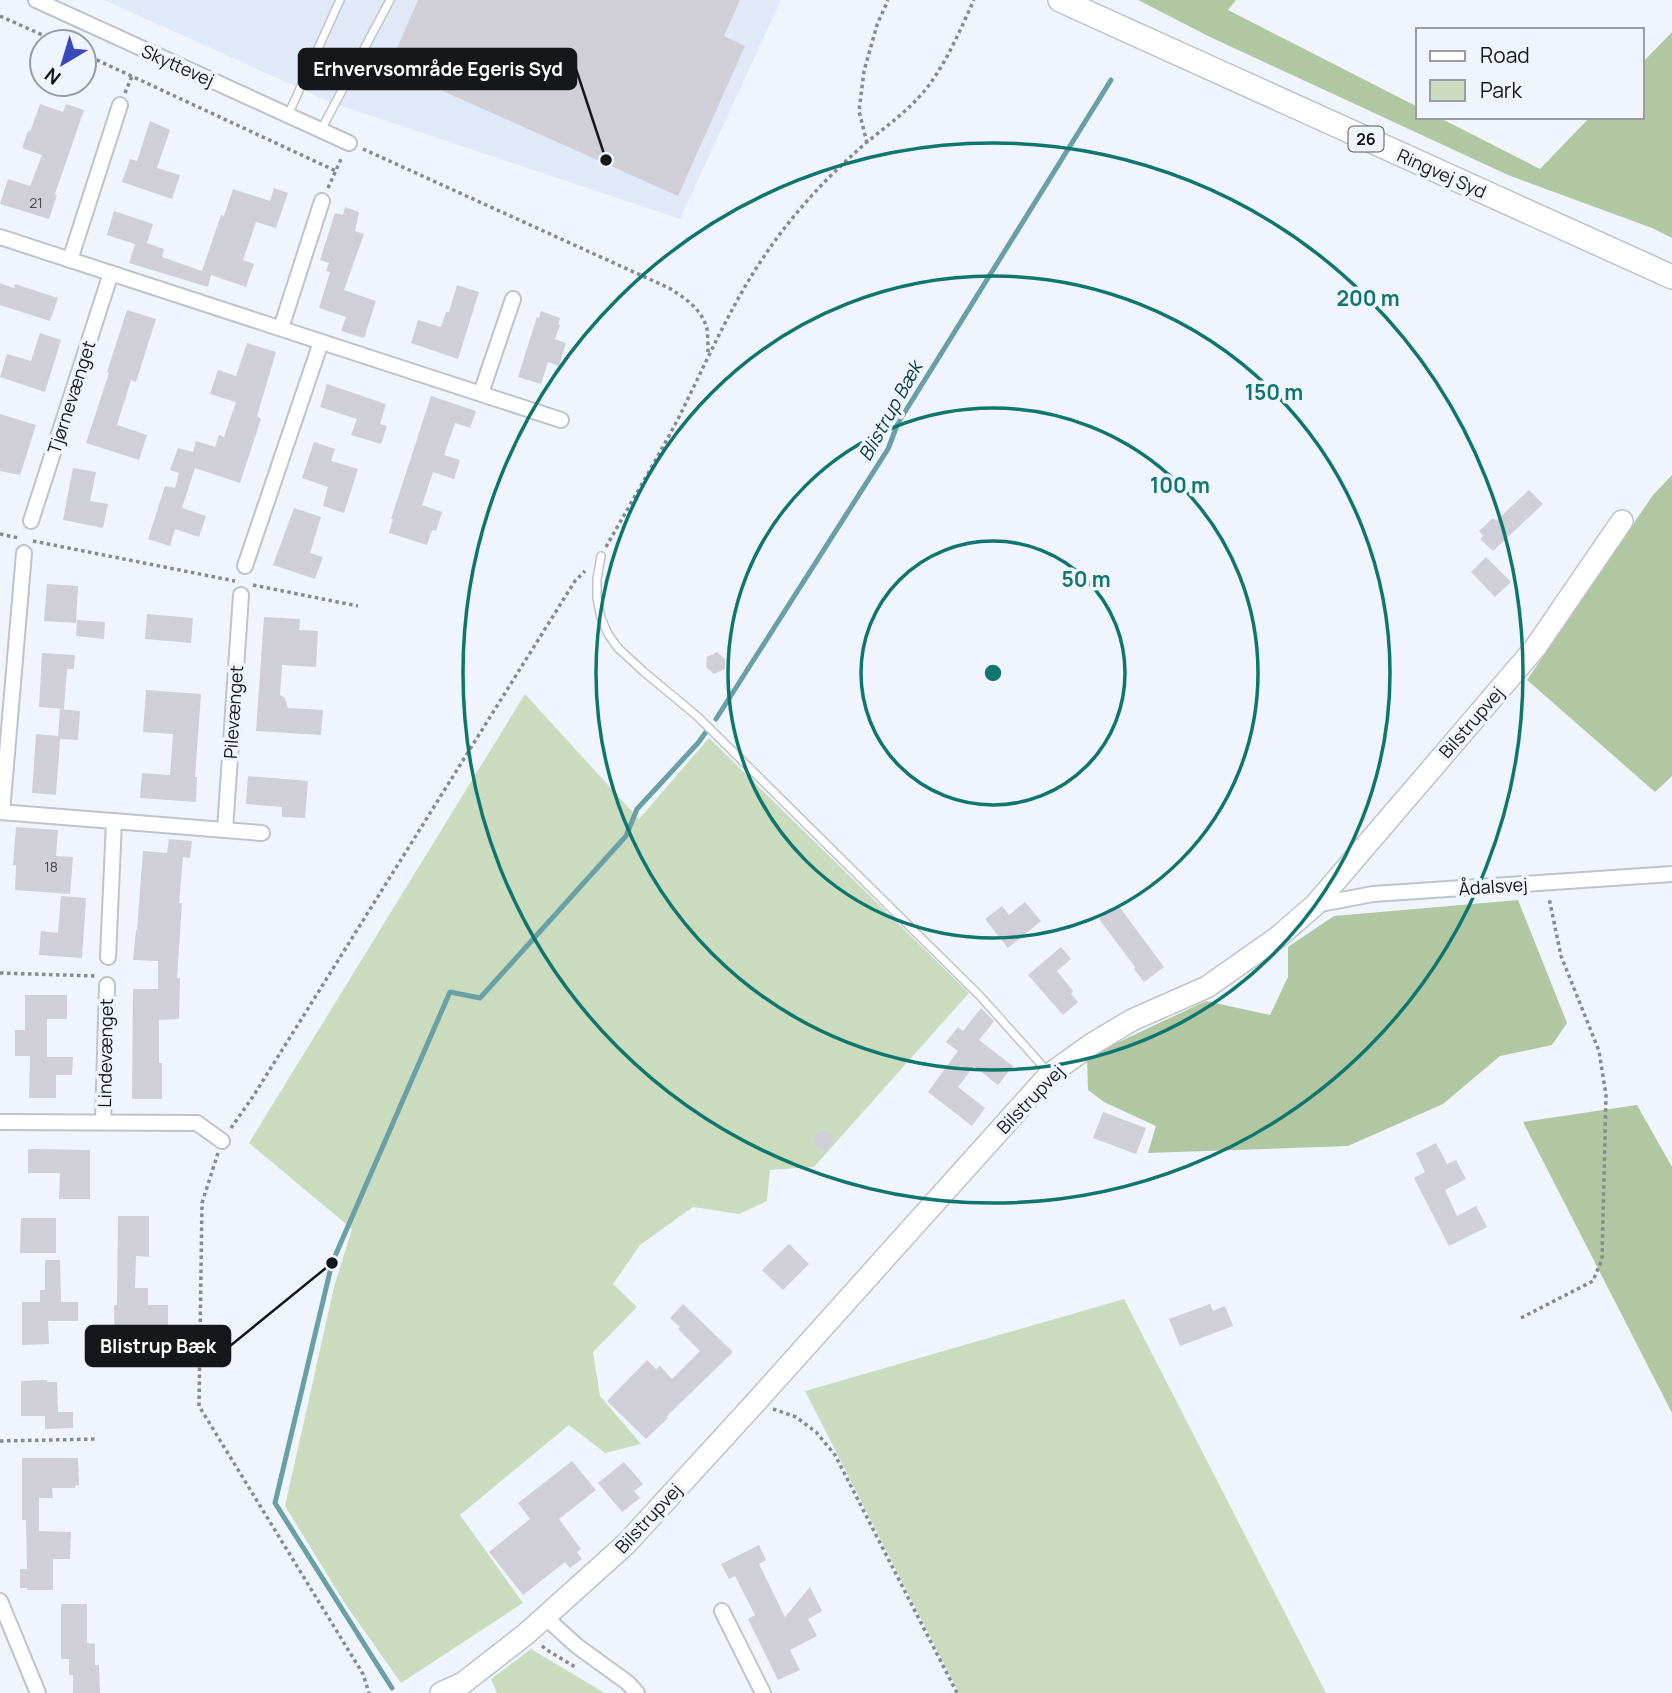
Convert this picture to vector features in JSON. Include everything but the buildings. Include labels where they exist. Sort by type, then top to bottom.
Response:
[{"type":"main road","name":"Ringvej Syd","points":[[1060,0],[1672,278]]},
{"type":"street","name":"Skyttevej","points":[[36,0],[349,143]]},
{"type":"street","points":[[70,260],[120,104]]},
{"type":"street","points":[[281,328],[322,201]]},
{"type":"street","points":[[0,237],[561,420]]},
{"type":"street","name":"Tjørnevænget","points":[[31,521],[111,273]]},
{"type":"street","points":[[481,393],[513,299]]},
{"type":"street","points":[[245,566],[321,342]]},
{"type":"street","name":"Bilstrupvej","points":[[441,1693],[463,1683],[527,1634],[625,1544],[1050,1074],[1132,1020],[1207,987],[1278,936],[1315,905],[1535,648],[1622,521]]},
{"type":"street","points":[[24,553],[1,812],[262,832]]},
{"type":"street","name":"Pilevænget","points":[[225,830],[240,589]]},
{"type":"street","points":[[108,957],[114,821]]},
{"type":"street","name":"Ådalsvej","points":[[1315,905],[1373,894],[1672,874]]},
{"type":"street","name":"Lindevænget","points":[[100,980],[103,1122]]},
{"type":"street","name":"Lindevænget","points":[[0,1122],[197,1123],[222,1141]]},
{"type":"street","points":[[0,1601],[38,1693]]},
{"type":"street","points":[[722,1611],[763,1693]]},
{"type":"street","points":[[545,1617],[637,1693]]},
{"type":"lane","points":[[288,115],[340,0]]},
{"type":"lane","points":[[321,130],[390,0]]},
{"type":"lane","points":[[601,556],[597,598],[601,618],[618,648],[697,716],[980,996],[1050,1074]]},
{"type":"path","points":[[867,143],[859,111],[864,71],[877,25],[888,0]]},
{"type":"path","points":[[369,1693],[363,1674],[199,1406],[202,1203],[222,1141],[254,1096],[575,581],[601,556],[678,418],[708,354],[767,252],[804,203],[867,143],[905,112],[926,88],[947,56],[974,0]]},
{"type":"path","points":[[0,16],[28,29]]},
{"type":"path","points":[[98,60],[336,171]]},
{"type":"path","points":[[322,201],[349,143],[669,288],[689,301],[700,314],[707,329],[708,354]]},
{"type":"path","points":[[0,534],[240,589]]},
{"type":"path","points":[[252,585],[358,606]]},
{"type":"path","points":[[1521,1318],[1593,1281],[1602,1259],[1606,1095],[1599,1051],[1561,956],[1546,883]]},
{"type":"path","points":[[0,973],[100,980]]},
{"type":"path","points":[[755,1403],[796,1417],[816,1432],[835,1455],[957,1693]]},
{"type":"path","points":[[0,1441],[98,1439]]},
{"type":"path","points":[[527,1634],[550,1652],[582,1670]]},
{"type":"shaded area","points":[[104,0],[781,0],[680,219],[330,102]]},
{"type":"green space","points":[[1138,0],[1236,0],[1228,10],[1416,106],[1416,119],[1442,119],[1540,169],[1588,119],[1644,119],[1644,61],[1672,32],[1672,238],[1652,228],[1508,175],[1210,37]]},
{"type":"green space","points":[[1672,475],[1672,776],[1655,792],[1527,680],[1653,495]]},
{"type":"green space","points":[[525,694],[639,819],[709,738],[969,993],[814,1167],[770,1170],[767,1201],[739,1214],[693,1207],[640,1245],[613,1284],[637,1307],[593,1352],[600,1396],[641,1444],[605,1453],[569,1425],[460,1515],[523,1603],[401,1683],[346,1605],[285,1506],[334,1287],[352,1229],[249,1143]]},
{"type":"green space","points":[[1518,900],[1567,1023],[1552,1045],[1500,1056],[1443,1104],[1348,1146],[1148,1153],[1156,1126],[1104,1102],[1088,1090],[1087,1057],[1206,1001],[1270,1015],[1288,977],[1288,947],[1334,916]]},
{"type":"green space","points":[[1637,1105],[1672,1167],[1672,1413],[1523,1122]]},
{"type":"green space","points":[[1124,1299],[1326,1693],[959,1693],[805,1391]]},
{"type":"green space","points":[[531,1649],[604,1693],[497,1693],[491,1679]]},
{"type":"waterway","name":"Blistrup Bæk","points":[[716,719],[888,449],[898,423],[1111,80]]},
{"type":"waterway","name":"Blistrup Bæk","points":[[392,1688],[275,1503],[332,1263],[450,992],[480,998],[626,836],[637,809],[706,732]]},
{"type":"place","name":"Erhvervsområde Egeris Syd","points":[[606,160]]},
{"type":"place","name":"Blistrup Bæk","points":[[332,1263]]}]
